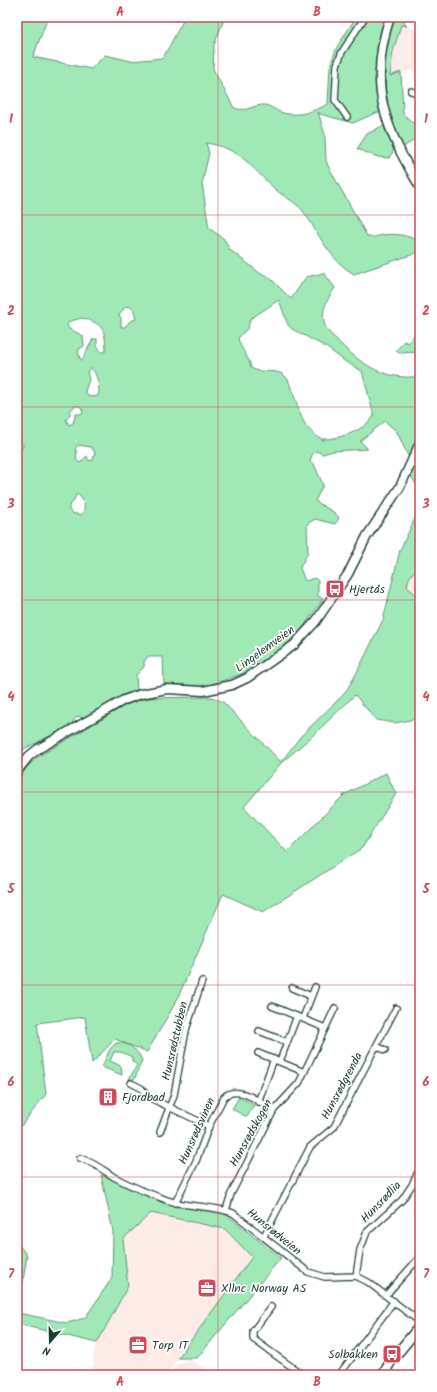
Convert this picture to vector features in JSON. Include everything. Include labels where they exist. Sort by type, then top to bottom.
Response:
[{"type":"main road","points":[[390,17],[381,52],[380,92],[384,113],[393,137],[420,187]]},
{"type":"main road","name":"Lingelemveien","points":[[17,772],[29,756],[38,749],[124,700],[158,690],[203,692],[225,688],[247,678],[294,645],[316,621],[348,574],[367,536],[400,487],[412,464],[420,443]]},
{"type":"main road","points":[[385,1372],[391,1362],[420,1326]]},
{"type":"main road","points":[[385,1372],[394,1364],[420,1333]]},
{"type":"street","points":[[347,117],[335,100],[337,65],[342,52],[365,17]]},
{"type":"street","points":[[411,91],[420,94]]},
{"type":"street","name":"Hunsrødstubben","points":[[160,1132],[170,1106],[186,1030],[202,981]]},
{"type":"street","points":[[258,1102],[277,1060],[312,996],[315,987]]},
{"type":"street","points":[[292,988],[312,996]]},
{"type":"street","points":[[272,1006],[325,1028]]},
{"type":"street","name":"Hunsrødskogen","points":[[226,1210],[231,1194],[274,1110],[279,1103],[296,1088],[335,1008]]},
{"type":"street","name":"Hunsrødgrenda","points":[[264,1236],[310,1147],[334,1126],[396,1008]]},
{"type":"street","points":[[259,1031],[287,1042]]},
{"type":"street","name":"Hunsrødgrenda","points":[[376,1046],[385,1050]]},
{"type":"street","points":[[258,1053],[304,1072]]},
{"type":"street","points":[[131,1083],[141,1088],[150,1098],[170,1106],[209,1126]]},
{"type":"street","name":"Hunsrødsvinen","points":[[175,1203],[196,1161],[209,1126],[224,1097],[228,1093],[236,1092],[274,1110]]},
{"type":"street","name":"Hunsrødveien","points":[[80,1158],[90,1162],[124,1182],[175,1203],[226,1210],[240,1217],[300,1267],[314,1275],[325,1277],[356,1276]]},
{"type":"street","name":"Hunsrødlia","points":[[356,1276],[360,1250],[368,1232],[402,1200],[412,1185],[420,1168]]},
{"type":"street","points":[[386,1295],[420,1257]]},
{"type":"street","points":[[356,1276],[386,1295],[420,1322]]},
{"type":"street","points":[[338,1375],[394,1301]]},
{"type":"street","points":[[271,1307],[256,1326],[253,1339],[302,1375]]},
{"type":"shaded area","points":[[401,24],[420,31],[420,72],[410,70],[390,76],[393,51]]},
{"type":"shaded area","points":[[420,569],[420,598],[407,588],[408,578],[415,570]]},
{"type":"shaded area","points":[[151,1213],[225,1229],[252,1257],[166,1375],[93,1375],[94,1350],[128,1286],[123,1239]]},
{"type":"shaded area","points":[[189,1359],[215,1375],[169,1375],[176,1365]]},
{"type":"green space","points":[[17,17],[48,17],[33,57],[91,69],[105,55],[131,61],[163,58],[185,17],[225,17],[214,45],[213,69],[234,108],[245,109],[264,105],[283,113],[301,114],[318,109],[328,104],[330,66],[337,47],[356,17],[404,17],[404,23],[407,26],[401,25],[393,51],[390,76],[401,72],[403,114],[420,129],[420,136],[399,150],[384,113],[376,113],[353,123],[320,114],[318,112],[325,135],[326,160],[328,166],[367,236],[373,237],[397,234],[420,242],[420,270],[417,253],[354,274],[345,268],[331,254],[303,211],[297,205],[276,190],[238,154],[219,146],[206,143],[209,153],[202,184],[209,228],[224,239],[230,250],[261,274],[268,276],[291,299],[306,277],[324,273],[335,288],[329,297],[323,317],[326,328],[329,332],[354,356],[374,369],[396,376],[420,376],[420,430],[416,447],[408,456],[397,432],[385,421],[360,441],[368,449],[333,451],[323,454],[316,451],[312,455],[310,462],[314,464],[323,485],[315,501],[335,513],[339,518],[335,524],[315,519],[307,524],[308,552],[300,568],[305,581],[315,578],[318,581],[318,596],[323,599],[299,633],[279,651],[242,674],[204,687],[164,684],[163,657],[147,657],[144,662],[144,667],[136,675],[137,690],[119,697],[87,717],[83,718],[78,716],[73,721],[72,725],[24,749],[17,762],[17,452],[22,449],[23,444],[17,435]],"holes":[[[279,300],[288,325],[292,329],[326,347],[346,362],[362,371],[374,416],[358,430],[337,438],[323,439],[323,441],[309,430],[305,424],[286,377],[278,372],[260,371],[251,368],[238,338],[248,328],[250,319]],[[129,306],[133,309],[136,319],[130,321],[125,327],[121,327],[121,318],[119,315],[125,307]],[[82,318],[99,325],[104,332],[105,352],[101,352],[97,345],[97,339],[93,339],[82,360],[80,359],[78,350],[84,346],[83,336],[68,328],[67,324],[70,321]],[[91,368],[98,380],[98,396],[89,397],[85,391],[89,380],[87,371]],[[75,406],[80,406],[83,411],[81,414],[76,414],[73,423],[69,425],[66,420],[70,414],[70,411]],[[78,445],[91,447],[95,452],[93,460],[89,461],[87,456],[80,463],[76,460],[77,452],[75,449]],[[76,495],[79,495],[83,502],[83,513],[81,515],[72,513],[69,510],[69,506],[73,502]]]},
{"type":"green space","points":[[384,126],[394,150],[389,158],[378,157],[357,149],[367,134]]},
{"type":"green space","points":[[420,328],[420,352],[400,353],[396,351],[404,341],[408,343]]},
{"type":"green space","points":[[420,441],[420,569],[410,576],[407,587],[420,598],[420,718],[395,723],[376,720],[355,695],[309,739],[281,763],[244,807],[287,852],[344,795],[386,773],[396,794],[362,848],[263,912],[223,894],[176,1002],[147,1052],[115,1039],[92,1063],[85,1017],[37,1023],[46,1094],[17,1131],[17,781],[28,766],[39,756],[126,705],[144,698],[212,697],[223,702],[281,762],[300,737],[344,694],[354,678],[383,620],[400,550],[418,512],[417,486],[411,476]]},
{"type":"green space","points":[[116,1043],[132,1047],[142,1060],[135,1078],[132,1080],[129,1079],[137,1065],[132,1061],[132,1057],[121,1052],[114,1052],[110,1061],[121,1066],[122,1075],[102,1067],[110,1049]]},
{"type":"green space","points":[[239,1097],[254,1105],[247,1117],[232,1109]]},
{"type":"green space","points":[[101,1175],[113,1179],[163,1203],[224,1213],[281,1258],[197,1358],[178,1358],[252,1257],[225,1229],[151,1213],[123,1239],[128,1286],[97,1343],[17,1324],[17,1243],[27,1255],[18,1313],[67,1323],[85,1318],[112,1278],[113,1231]]},
{"type":"place","name":"Hjertås","points":[[335,589]]},
{"type":"place","name":"Fjordbad","points":[[108,1097]]},
{"type":"place","name":"Xllnc Norway AS","points":[[207,1288]]},
{"type":"place","name":"Torp IT","points":[[138,1345]]},
{"type":"place","name":"Solbakken","points":[[392,1354]]}]
